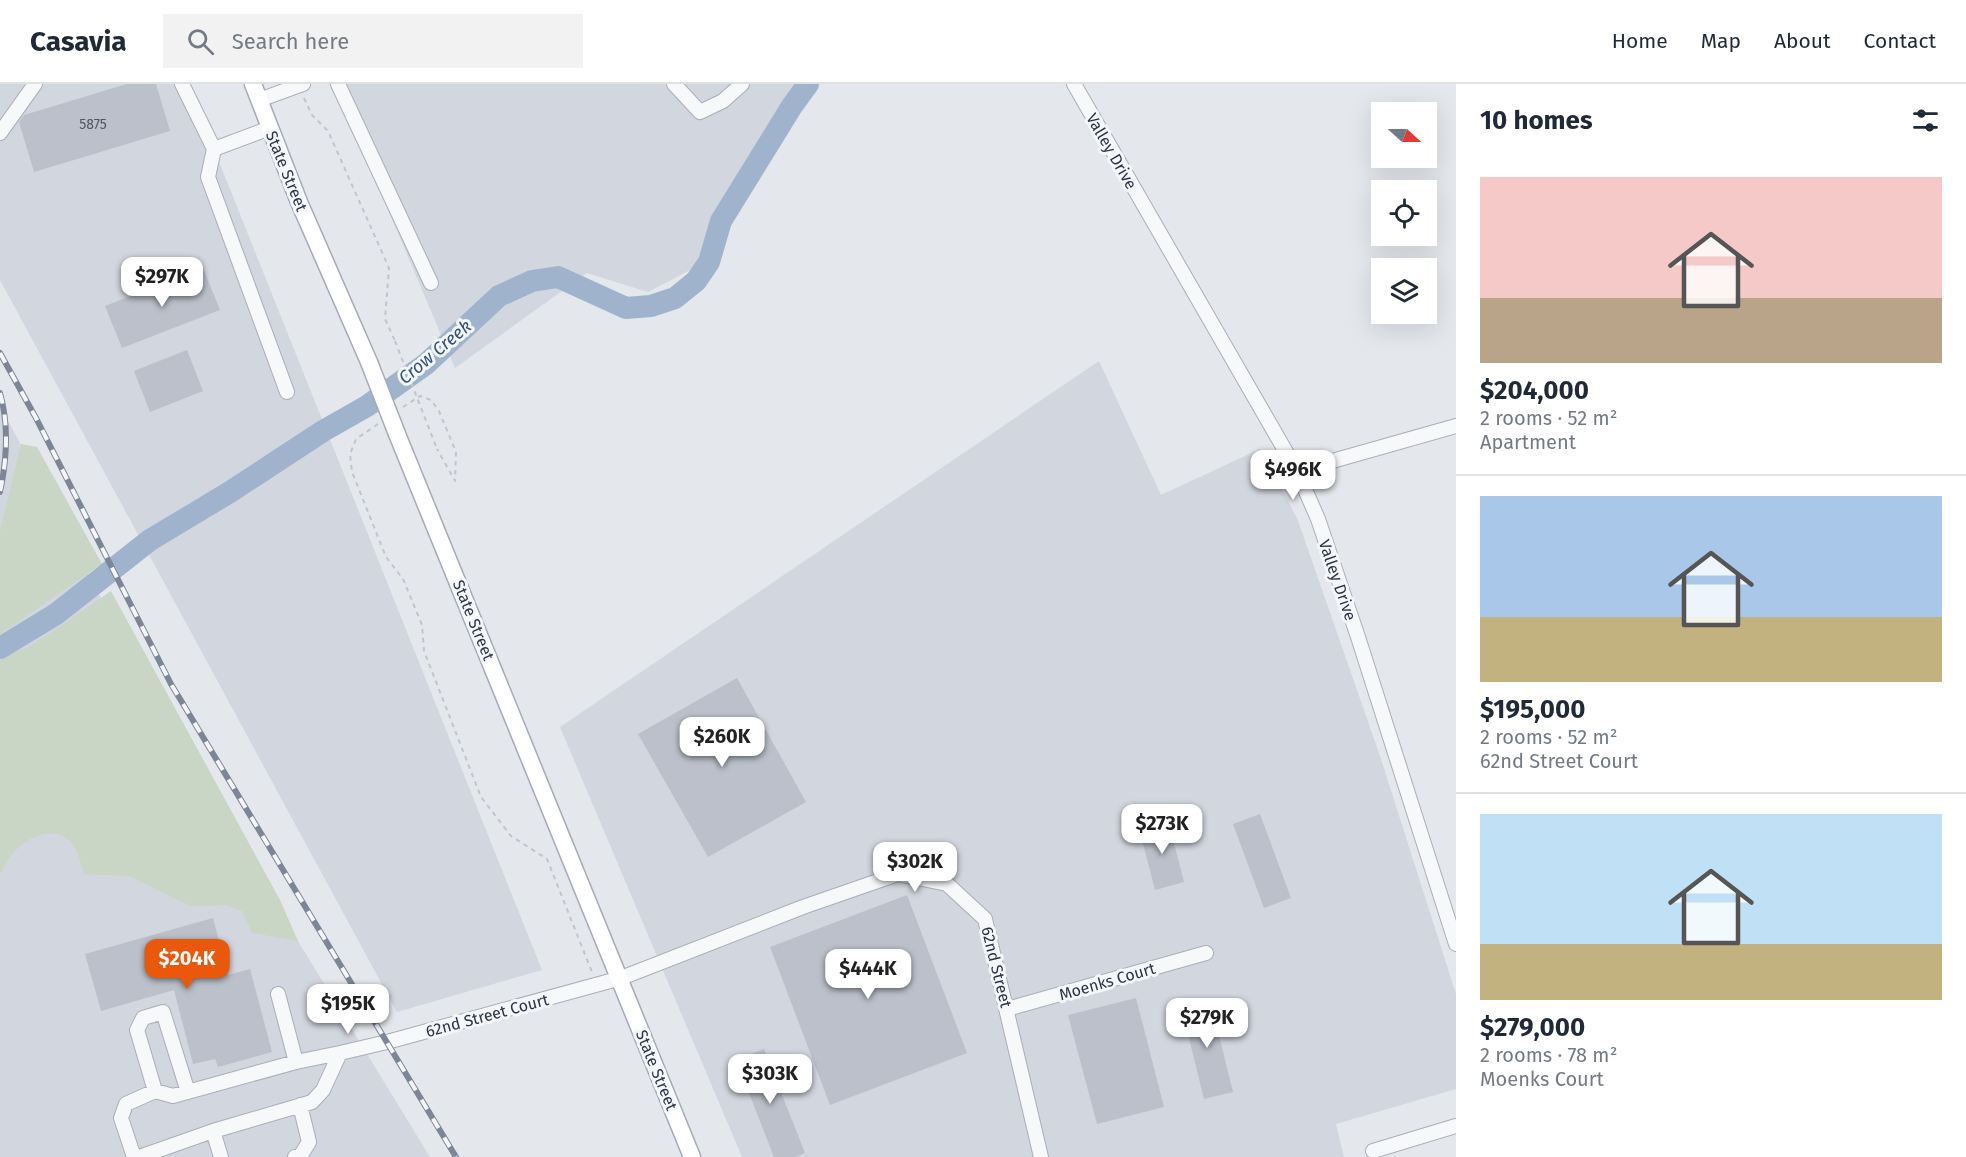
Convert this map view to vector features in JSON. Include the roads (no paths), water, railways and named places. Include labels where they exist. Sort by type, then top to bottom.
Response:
[{"type":"main road","name":"State Street","points":[[256,92],[299,202],[369,362],[692,1157]]},
{"type":"street","points":[[0,134],[35,84]]},
{"type":"street","points":[[182,84],[214,149],[208,177],[287,392]]},
{"type":"street","points":[[338,84],[431,284]]},
{"type":"street","points":[[674,84],[700,112],[723,101],[742,84]]},
{"type":"street","name":"Valley Drive","points":[[1074,84],[1297,471],[1318,519],[1456,944]]},
{"type":"street","points":[[256,92],[301,85]]},
{"type":"street","points":[[214,149],[270,128]]},
{"type":"street","points":[[1297,471],[1456,426]]},
{"type":"street","name":"62nd Street","points":[[621,978],[803,907],[898,874],[947,884],[985,919],[1041,1157]]},
{"type":"street","name":"Moenks Court","points":[[1007,1008],[1206,953]]},
{"type":"street","name":"62nd Street Court","points":[[155,1091],[174,1096],[296,1062],[387,1042],[621,978]]},
{"type":"street","points":[[278,994],[296,1062]]},
{"type":"street","points":[[188,1092],[163,1012],[143,1018],[137,1030],[155,1091],[126,1104],[121,1118],[136,1157],[213,1131],[312,1102],[323,1090],[340,1053]]},
{"type":"street","points":[[295,1157],[301,1155],[309,1142],[300,1105]]},
{"type":"street","points":[[1373,1151],[1456,1126]]},
{"type":"street","points":[[213,1131],[221,1157]]},
{"type":"waterway","name":"Crow Creek","points":[[0,648],[56,614],[150,540],[230,492],[323,431],[367,406],[426,364],[499,296],[532,281],[558,277],[626,308],[651,306],[675,298],[696,281],[709,262],[721,221],[808,84]]},
{"type":"railway","points":[[0,353],[36,418],[171,684],[456,1157]]},
{"type":"railway","points":[[0,393],[5,417],[6,442],[0,492]]}]
